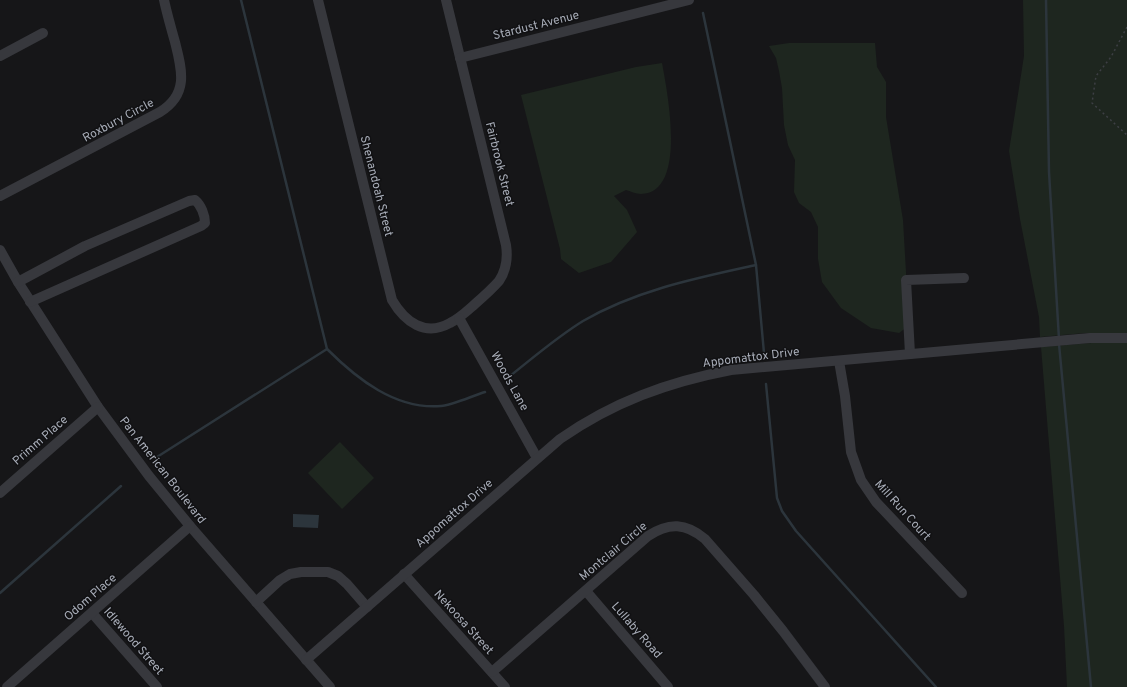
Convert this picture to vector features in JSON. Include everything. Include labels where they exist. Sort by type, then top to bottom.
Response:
[{"type":"street","name":"Roxbury Circle","points":[[0,196],[160,112],[172,102],[180,86],[182,70],[164,0]]},
{"type":"street","name":"Shenandoah Street","points":[[318,0],[392,300],[403,317],[419,326],[427,328],[439,327],[449,324],[459,318]]},
{"type":"street","name":"Fairbrook Street","points":[[446,0],[508,253],[506,268],[499,281],[459,318]]},
{"type":"street","name":"Stardust Avenue","points":[[460,58],[689,0]]},
{"type":"street","points":[[0,56],[43,34]]},
{"type":"street","points":[[18,282],[85,246],[189,201],[195,200],[199,203],[205,218],[205,223],[201,226],[30,302]]},
{"type":"street","name":"Pan American Boulevard","points":[[0,250],[30,302],[98,407],[148,476],[330,687]]},
{"type":"street","points":[[910,354],[906,280],[964,278]]},
{"type":"street","name":"Woods Lane","points":[[459,318],[537,458]]},
{"type":"street","name":"Appomattox Drive","points":[[306,660],[537,458],[565,436],[598,415],[633,398],[669,384],[731,370],[1090,338],[1127,338]]},
{"type":"street","name":"Mill Run Court","points":[[839,361],[845,396],[851,452],[861,480],[876,502],[962,592]]},
{"type":"street","name":"Primm Place","points":[[0,493],[98,407]]},
{"type":"street","name":"Odom Place","points":[[7,687],[190,526]]},
{"type":"street","name":"Montclair Circle","points":[[492,672],[648,536],[655,531],[670,526],[677,526],[689,529],[705,539],[754,595],[825,687]]},
{"type":"street","points":[[256,602],[280,580],[290,574],[301,572],[328,572],[338,576],[347,584],[367,607]]},
{"type":"street","name":"Nekoosa Street","points":[[404,574],[505,687]]},
{"type":"street","name":"Lullaby Road","points":[[586,591],[668,687]]},
{"type":"street","name":"Idlewood Street","points":[[92,613],[157,687]]},
{"type":"path","points":[[1127,27],[1111,56],[1096,76],[1092,103],[1127,135]]},
{"type":"shaded area","points":[[1023,0],[1127,0],[1127,333],[1085,333],[1040,337],[1039,317],[1020,219],[1009,151],[1024,56]]},
{"type":"shaded area","points":[[789,43],[875,43],[877,67],[886,82],[886,117],[903,220],[907,327],[899,333],[871,328],[841,308],[822,282],[818,259],[818,227],[811,212],[799,203],[794,192],[795,160],[788,145],[784,125],[782,88],[779,71],[776,58],[769,46]]},
{"type":"shaded area","points":[[662,63],[670,116],[671,138],[670,159],[665,177],[656,189],[641,194],[626,190],[614,196],[627,210],[637,232],[611,262],[579,273],[561,259],[560,249],[521,95],[636,67]]},
{"type":"shaded area","points":[[1091,343],[1127,343],[1127,687],[1067,687],[1064,626],[1041,347]]},
{"type":"shaded area","points":[[340,442],[374,478],[342,509],[308,473]]},
{"type":"shaded area","points":[[293,514],[319,515],[318,528],[293,527]]},
{"type":"waterway","points":[[241,0],[327,349],[364,381],[393,398],[408,403],[424,406],[441,406],[485,392]]},
{"type":"waterway","points":[[1046,0],[1049,172],[1059,339]]},
{"type":"waterway","points":[[703,13],[756,265],[764,353]]},
{"type":"waterway","points":[[510,376],[564,334],[603,310],[667,286],[756,265]]},
{"type":"waterway","points":[[1059,344],[1091,687]]},
{"type":"waterway","points":[[157,457],[327,349]]},
{"type":"waterway","points":[[766,384],[777,498],[782,511],[796,531],[936,687]]},
{"type":"waterway","points":[[0,593],[121,486]]}]
